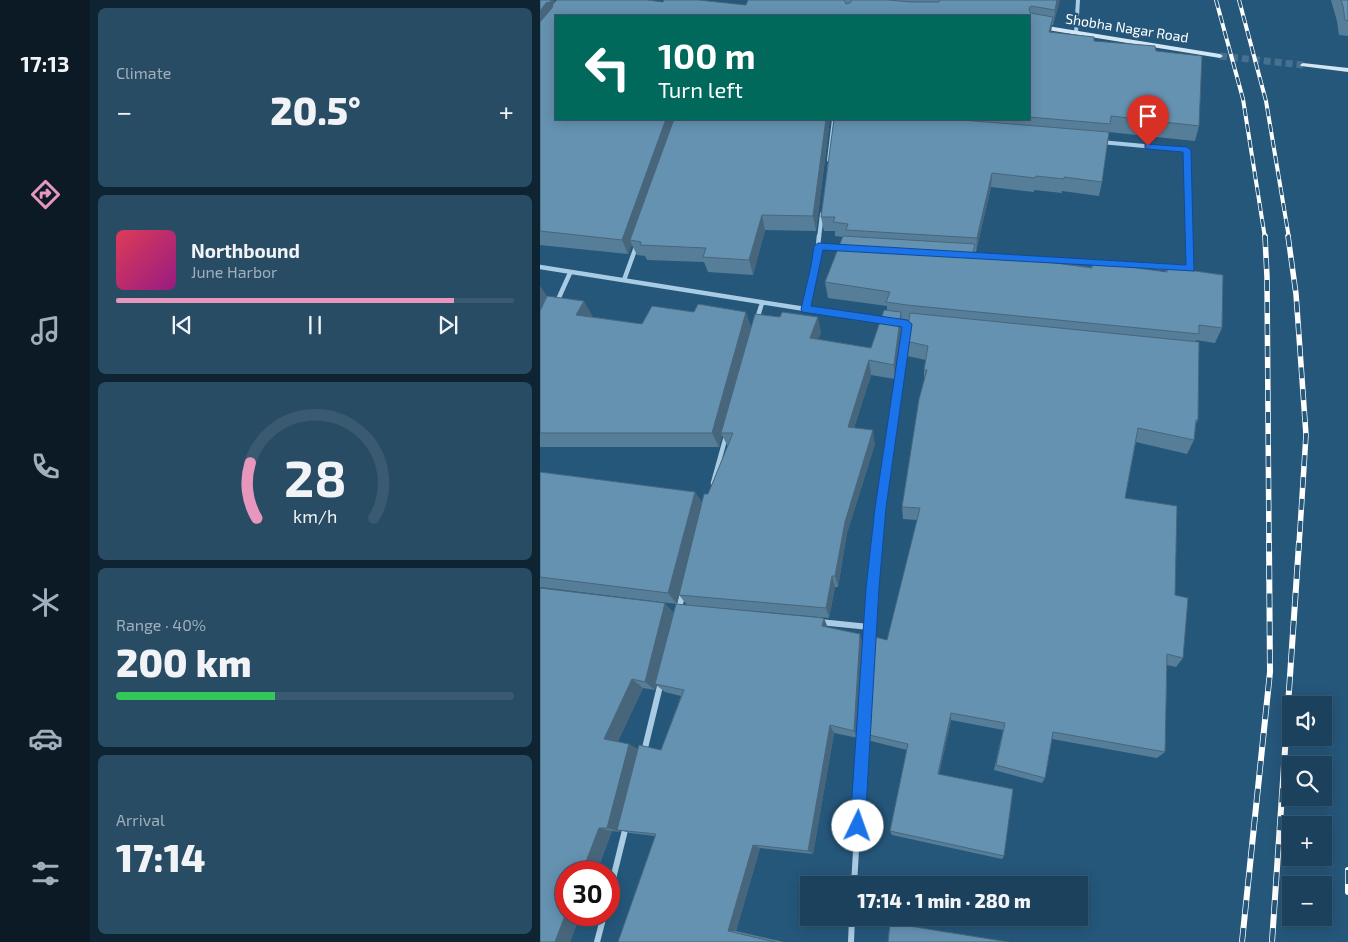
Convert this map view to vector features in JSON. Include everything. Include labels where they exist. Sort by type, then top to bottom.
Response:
[{"type":"street","points":[[1076,32],[1078,0]]},
{"type":"street","name":"Shobha Nagar Road","points":[[1030,25],[1220,56]]},
{"type":"street","points":[[1303,64],[1348,70]]},
{"type":"street","points":[[828,168],[834,120]]},
{"type":"street","points":[[1014,258],[1190,268],[1187,150],[1099,142]]},
{"type":"street","points":[[806,309],[816,266],[823,207]]},
{"type":"street","points":[[624,280],[639,240]]},
{"type":"street","points":[[818,246],[848,248]]},
{"type":"street","points":[[540,267],[762,303],[917,325]]},
{"type":"street","points":[[555,306],[570,272]]},
{"type":"street","points":[[757,322],[762,303]]},
{"type":"street","points":[[855,876],[869,627],[880,508],[907,324]]},
{"type":"street","points":[[710,494],[728,427]]},
{"type":"street","points":[[676,618],[684,590]]},
{"type":"street","points":[[669,608],[688,610]]},
{"type":"street","points":[[812,622],[869,627]]},
{"type":"street","points":[[642,761],[662,676]]},
{"type":"street","points":[[617,861],[628,818]]},
{"type":"street","points":[[597,942],[601,926]]},
{"type":"street","points":[[851,942],[852,926]]},
{"type":"building","points":[[540,0],[551,0],[540,11]]},
{"type":"building","points":[[557,0],[647,0],[663,2],[664,0],[698,0],[746,5],[748,0],[844,0],[846,4],[852,0],[939,2],[940,0],[1057,0],[1055,10],[1031,6],[1029,8],[1030,13],[1053,17],[1049,32],[1094,37],[1094,41],[1155,46],[1156,51],[1202,56],[1199,126],[1111,116],[1110,124],[1030,117],[1030,15],[555,15],[555,120],[666,120],[622,240],[540,231],[540,22],[552,8]]},
{"type":"building","points":[[1341,0],[1348,0],[1348,21],[1345,20]]},
{"type":"building","points":[[674,120],[826,120],[813,216],[762,215],[749,260],[703,257],[706,248],[640,245],[641,242],[630,240]]},
{"type":"building","points":[[834,120],[962,120],[1109,132],[1102,182],[1064,177],[1064,179],[1036,176],[1035,178],[992,173],[977,238],[846,230],[848,224],[833,222],[835,217],[821,217]]},
{"type":"building","points":[[843,236],[975,244],[973,252],[1092,268],[1093,262],[1167,272],[1167,267],[1223,275],[1222,328],[1199,325],[1199,334],[886,302],[890,292],[825,282]]},
{"type":"building","points":[[547,296],[584,301],[576,315],[642,324],[652,306],[694,312],[698,304],[746,312],[712,433],[540,433],[540,311]]},
{"type":"building","points":[[884,310],[901,312],[894,365],[869,360],[848,427],[873,430],[845,522],[835,576],[832,576],[826,608],[679,595],[704,494],[708,494],[733,433],[721,433],[755,314],[780,317],[782,312],[818,317],[810,338],[871,348]]},
{"type":"building","points":[[910,313],[1199,342],[1198,420],[1196,420],[1194,440],[1138,428],[1125,498],[1177,506],[1175,595],[1188,598],[1183,658],[1167,654],[1165,752],[1053,732],[1045,778],[996,765],[1005,723],[951,713],[938,774],[1013,789],[1004,856],[890,831],[908,744],[865,734],[871,636],[887,640],[920,508],[902,507],[919,399],[927,370],[924,370],[928,346],[906,341]]},
{"type":"building","points":[[540,472],[695,492],[668,593],[540,577]]},
{"type":"building","points":[[540,588],[665,603],[645,682],[632,679],[604,739],[629,744],[607,828],[599,828],[586,861],[555,861],[555,926],[561,926],[555,942],[540,942]]},
{"type":"building","points":[[676,604],[824,618],[822,626],[860,634],[854,731],[830,725],[808,851],[753,845],[728,931],[775,942],[618,942],[656,834],[617,830],[639,745],[661,750],[684,690],[655,684]]},
{"type":"building","points":[[890,926],[909,926],[1009,942],[888,942]]},
{"type":"tunnel","points":[[1220,56],[1303,65]]},
{"type":"railway","points":[[1216,0],[1243,99],[1265,238]]},
{"type":"railway","points":[[1239,0],[1266,101],[1289,238]]},
{"type":"railway","points":[[1265,236],[1269,545]]},
{"type":"railway","points":[[1288,236],[1296,294],[1306,435],[1299,545]]},
{"type":"railway","points":[[1242,942],[1270,672],[1269,543]]},
{"type":"railway","points":[[1272,942],[1299,543]]},
{"type":"railway","points":[[1348,870],[1348,892]]},
{"type":"route","points":[[858,826],[869,627],[880,508],[907,324],[806,309],[816,266],[818,246],[1190,268],[1187,150],[1148,146]]}]
